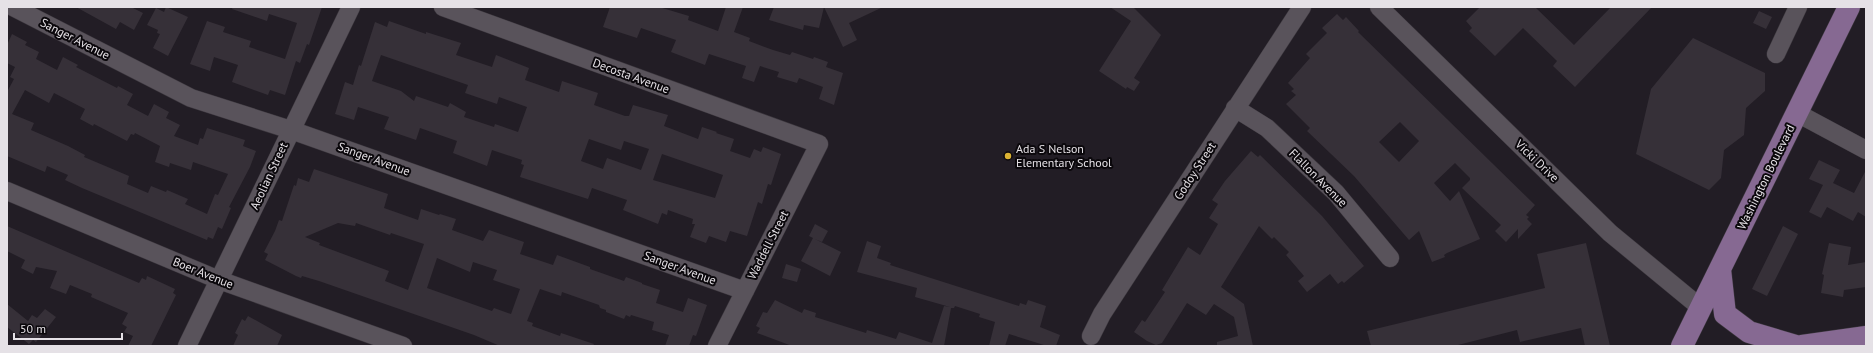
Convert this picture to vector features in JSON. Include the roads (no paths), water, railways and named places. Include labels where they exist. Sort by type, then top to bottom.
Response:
[{"type":"main road","name":"Washington Boulevard","points":[[1682,346],[1849,7]]},
{"type":"main road","points":[[1720,269],[1725,314],[1749,332],[1796,346]]},
{"type":"main road","points":[[1802,346],[1866,338]]},
{"type":"street","name":"Sanger Avenue","points":[[13,7],[191,98],[291,130],[745,291]]},
{"type":"street","name":"Aeolian Street","points":[[187,346],[351,7]]},
{"type":"street","name":"Decosta Avenue","points":[[443,7],[819,144]]},
{"type":"street","name":"Godoy Street","points":[[1091,336],[1102,314],[1302,7]]},
{"type":"street","name":"Vicki Drive","points":[[1379,7],[1610,233],[1701,308]]},
{"type":"street","points":[[1776,54],[1798,7]]},
{"type":"street","name":"Flallon Avenue","points":[[1235,108],[1267,128],[1336,193],[1390,258]]},
{"type":"street","points":[[1796,114],[1866,150]]},
{"type":"street","name":"Waddell Street","points":[[717,346],[819,144]]},
{"type":"street","name":"Boer Avenue","points":[[7,191],[219,280],[403,346]]},
{"type":"place","name":"Ada S Nelson Elementary School","points":[[1008,156]]}]
